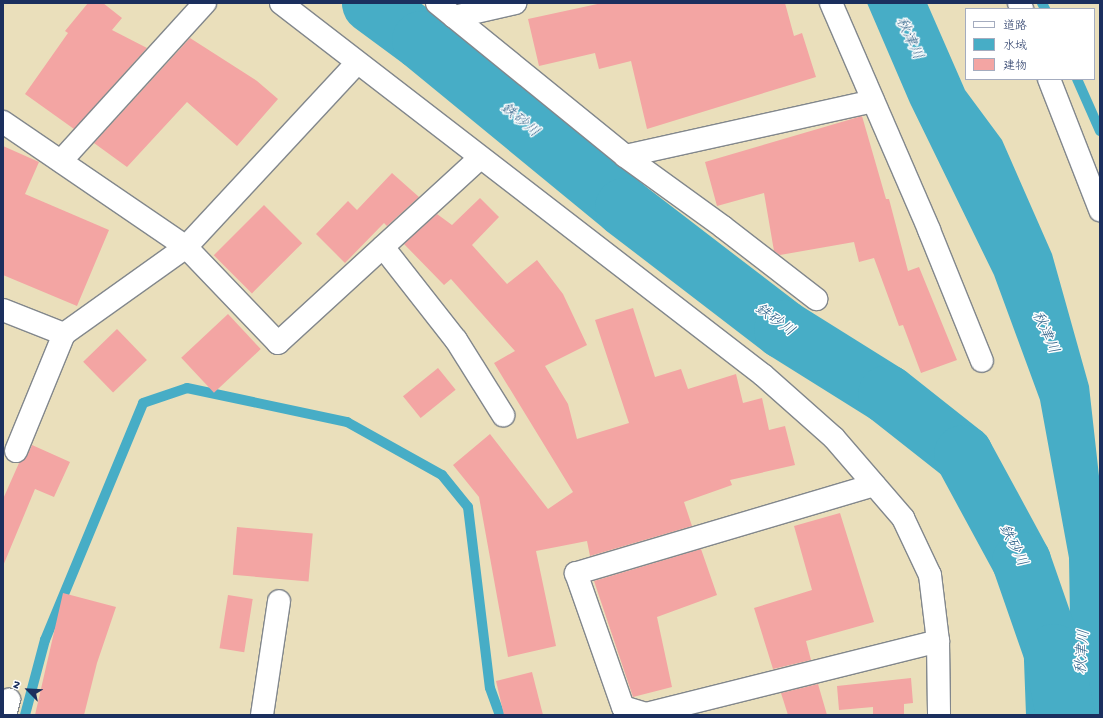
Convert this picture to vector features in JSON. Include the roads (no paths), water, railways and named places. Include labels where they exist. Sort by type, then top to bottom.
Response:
[{"type":"street","points":[[61,161],[205,3]]},
{"type":"street","points":[[282,3],[357,63],[763,375],[834,438],[903,518],[930,575],[938,641],[939,715]]},
{"type":"street","points":[[436,3],[625,156],[723,227],[816,299]]},
{"type":"street","points":[[454,17],[515,3]]},
{"type":"street","points":[[831,3],[929,230],[982,361]]},
{"type":"street","points":[[16,451],[64,334],[186,247],[357,63]]},
{"type":"street","points":[[1049,80],[1100,210]]},
{"type":"street","points":[[625,156],[873,101]]},
{"type":"street","points":[[3,122],[186,247],[278,343],[480,158]]},
{"type":"street","points":[[383,247],[456,340],[503,415]]},
{"type":"street","points":[[3,310],[64,334]]},
{"type":"street","points":[[874,485],[576,573],[623,707],[646,714],[938,641]]},
{"type":"street","points":[[262,715],[279,601]]},
{"type":"water","name":"秋津川","points":[[867,3],[927,3],[965,90],[1002,140],[1052,254],[1089,386],[1099,476],[1100,715],[1026,715],[1023,634],[1070,618],[1069,558],[1040,400],[994,275],[910,103]]},
{"type":"waterway","name":"鉄砂川","points":[[371,3],[421,40],[624,207],[783,329],[887,394],[963,454],[1021,561],[1053,653],[1065,715]]},
{"type":"waterway","points":[[1042,3],[1044,8]]},
{"type":"waterway","points":[[1077,80],[1100,131]]},
{"type":"waterway","points":[[25,715],[45,640],[143,403],[187,388],[347,422],[442,475],[468,507],[490,688],[500,715]]}]
